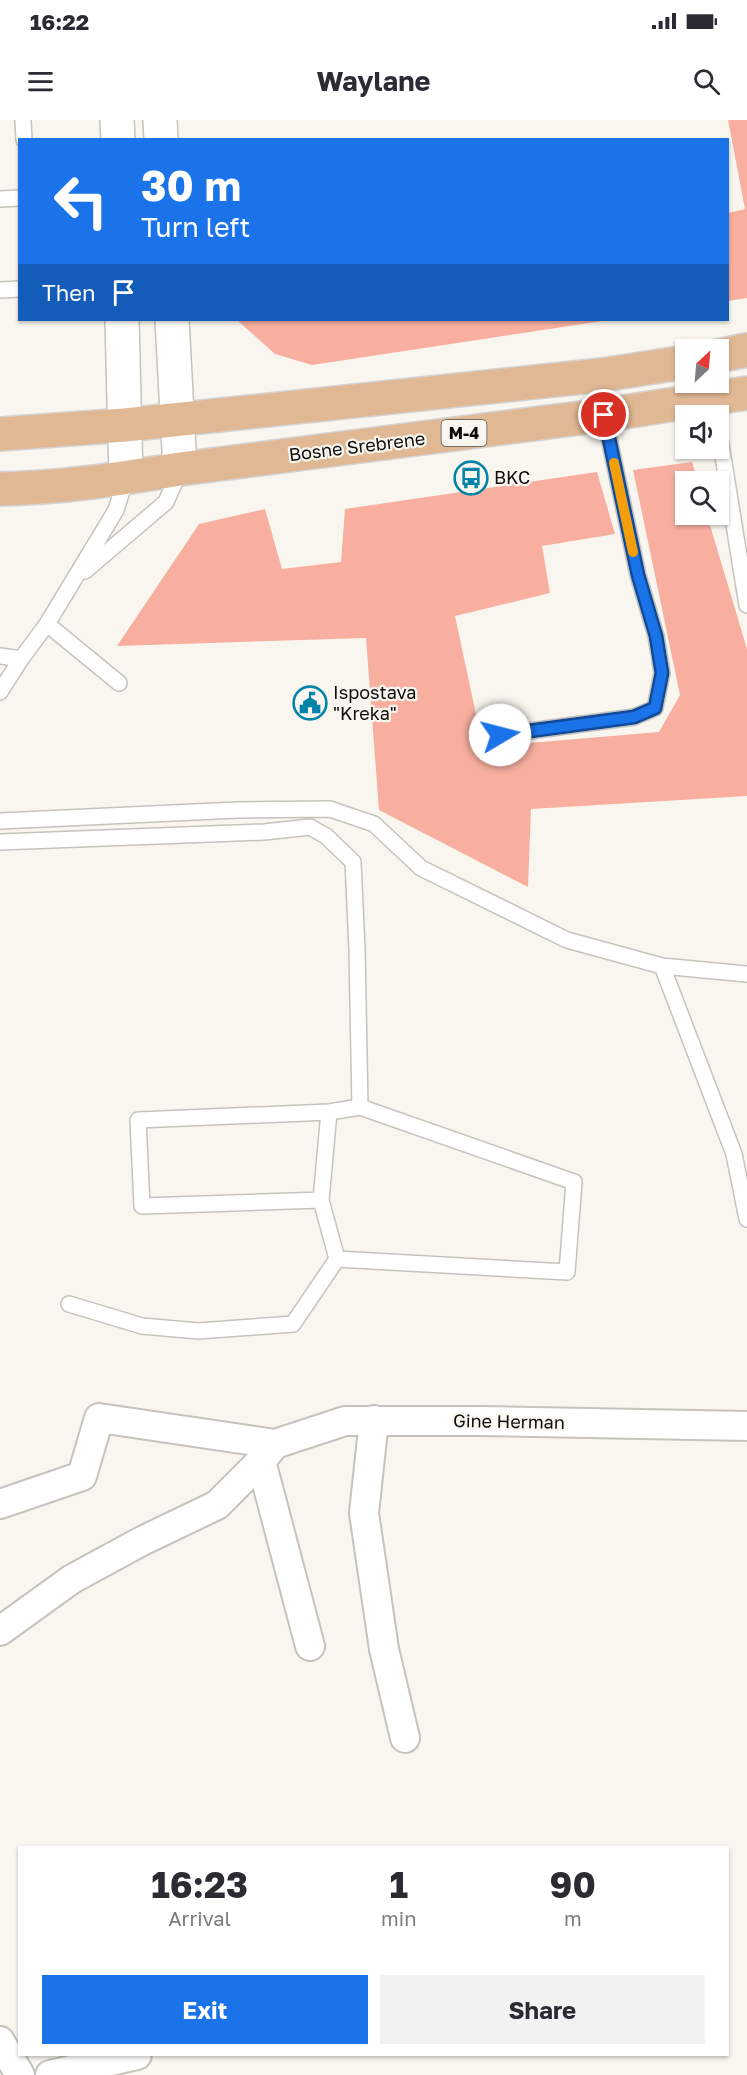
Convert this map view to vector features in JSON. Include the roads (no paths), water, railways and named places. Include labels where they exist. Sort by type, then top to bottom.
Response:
[{"type":"main road","points":[[117,120],[118,138]]},
{"type":"main road","points":[[160,120],[161,138]]},
{"type":"main road","points":[[122,321],[126,478]]},
{"type":"main road","points":[[171,321],[180,470]]},
{"type":"main road","points":[[729,354],[747,350]]},
{"type":"main road","points":[[0,434],[125,425],[602,375],[675,364]]},
{"type":"main road","name":"Bosne Srebrene","points":[[729,405],[747,393]]},
{"type":"main road","name":"Bosne Srebrene","points":[[180,470],[604,415],[675,414]]},
{"type":"main road","name":"M-4","points":[[0,489],[38,488],[180,470]]},
{"type":"street","name":"Gine Herman","points":[[0,1504],[82,1476],[99,1418],[268,1453]]},
{"type":"street","points":[[374,1420],[364,1513],[384,1649],[405,1738]]},
{"type":"street","name":"Gine Herman","points":[[0,1630],[72,1579],[142,1541],[217,1505],[268,1453],[345,1421],[747,1426]]},
{"type":"street","points":[[268,1453],[310,1646]]},
{"type":"street","points":[[0,2041],[20,2075]]},
{"type":"street","points":[[50,2075],[133,2056]]},
{"type":"lane","points":[[23,120],[24,138]]},
{"type":"lane","points":[[0,199],[18,198]]},
{"type":"lane","points":[[0,290],[18,289]]},
{"type":"lane","points":[[500,735],[634,717],[655,708],[662,673],[656,636],[638,575],[604,415]]},
{"type":"lane","points":[[723,459],[747,605]]},
{"type":"lane","points":[[74,581],[166,502],[180,470]]},
{"type":"lane","points":[[0,692],[47,624],[116,510],[126,478]]},
{"type":"lane","points":[[47,624],[119,683]]},
{"type":"lane","points":[[0,656],[21,659]]},
{"type":"lane","points":[[0,821],[238,810],[330,809],[374,824],[421,868],[567,940],[662,966],[747,974]]},
{"type":"lane","points":[[0,842],[264,832],[310,827],[326,836],[352,862],[357,949],[360,1107]]},
{"type":"lane","points":[[662,966],[734,1154],[747,1220]]},
{"type":"lane","points":[[321,1200],[142,1206],[138,1120],[328,1112],[360,1107],[574,1182],[567,1272],[337,1259]]},
{"type":"lane","points":[[69,1304],[142,1326],[198,1331],[293,1324],[337,1259],[321,1200],[328,1112]]},
{"type":"place","name":"BKC","points":[[471,478]]},
{"type":"place","name":"Ispostava \"Kreka\"","points":[[310,703]]}]
